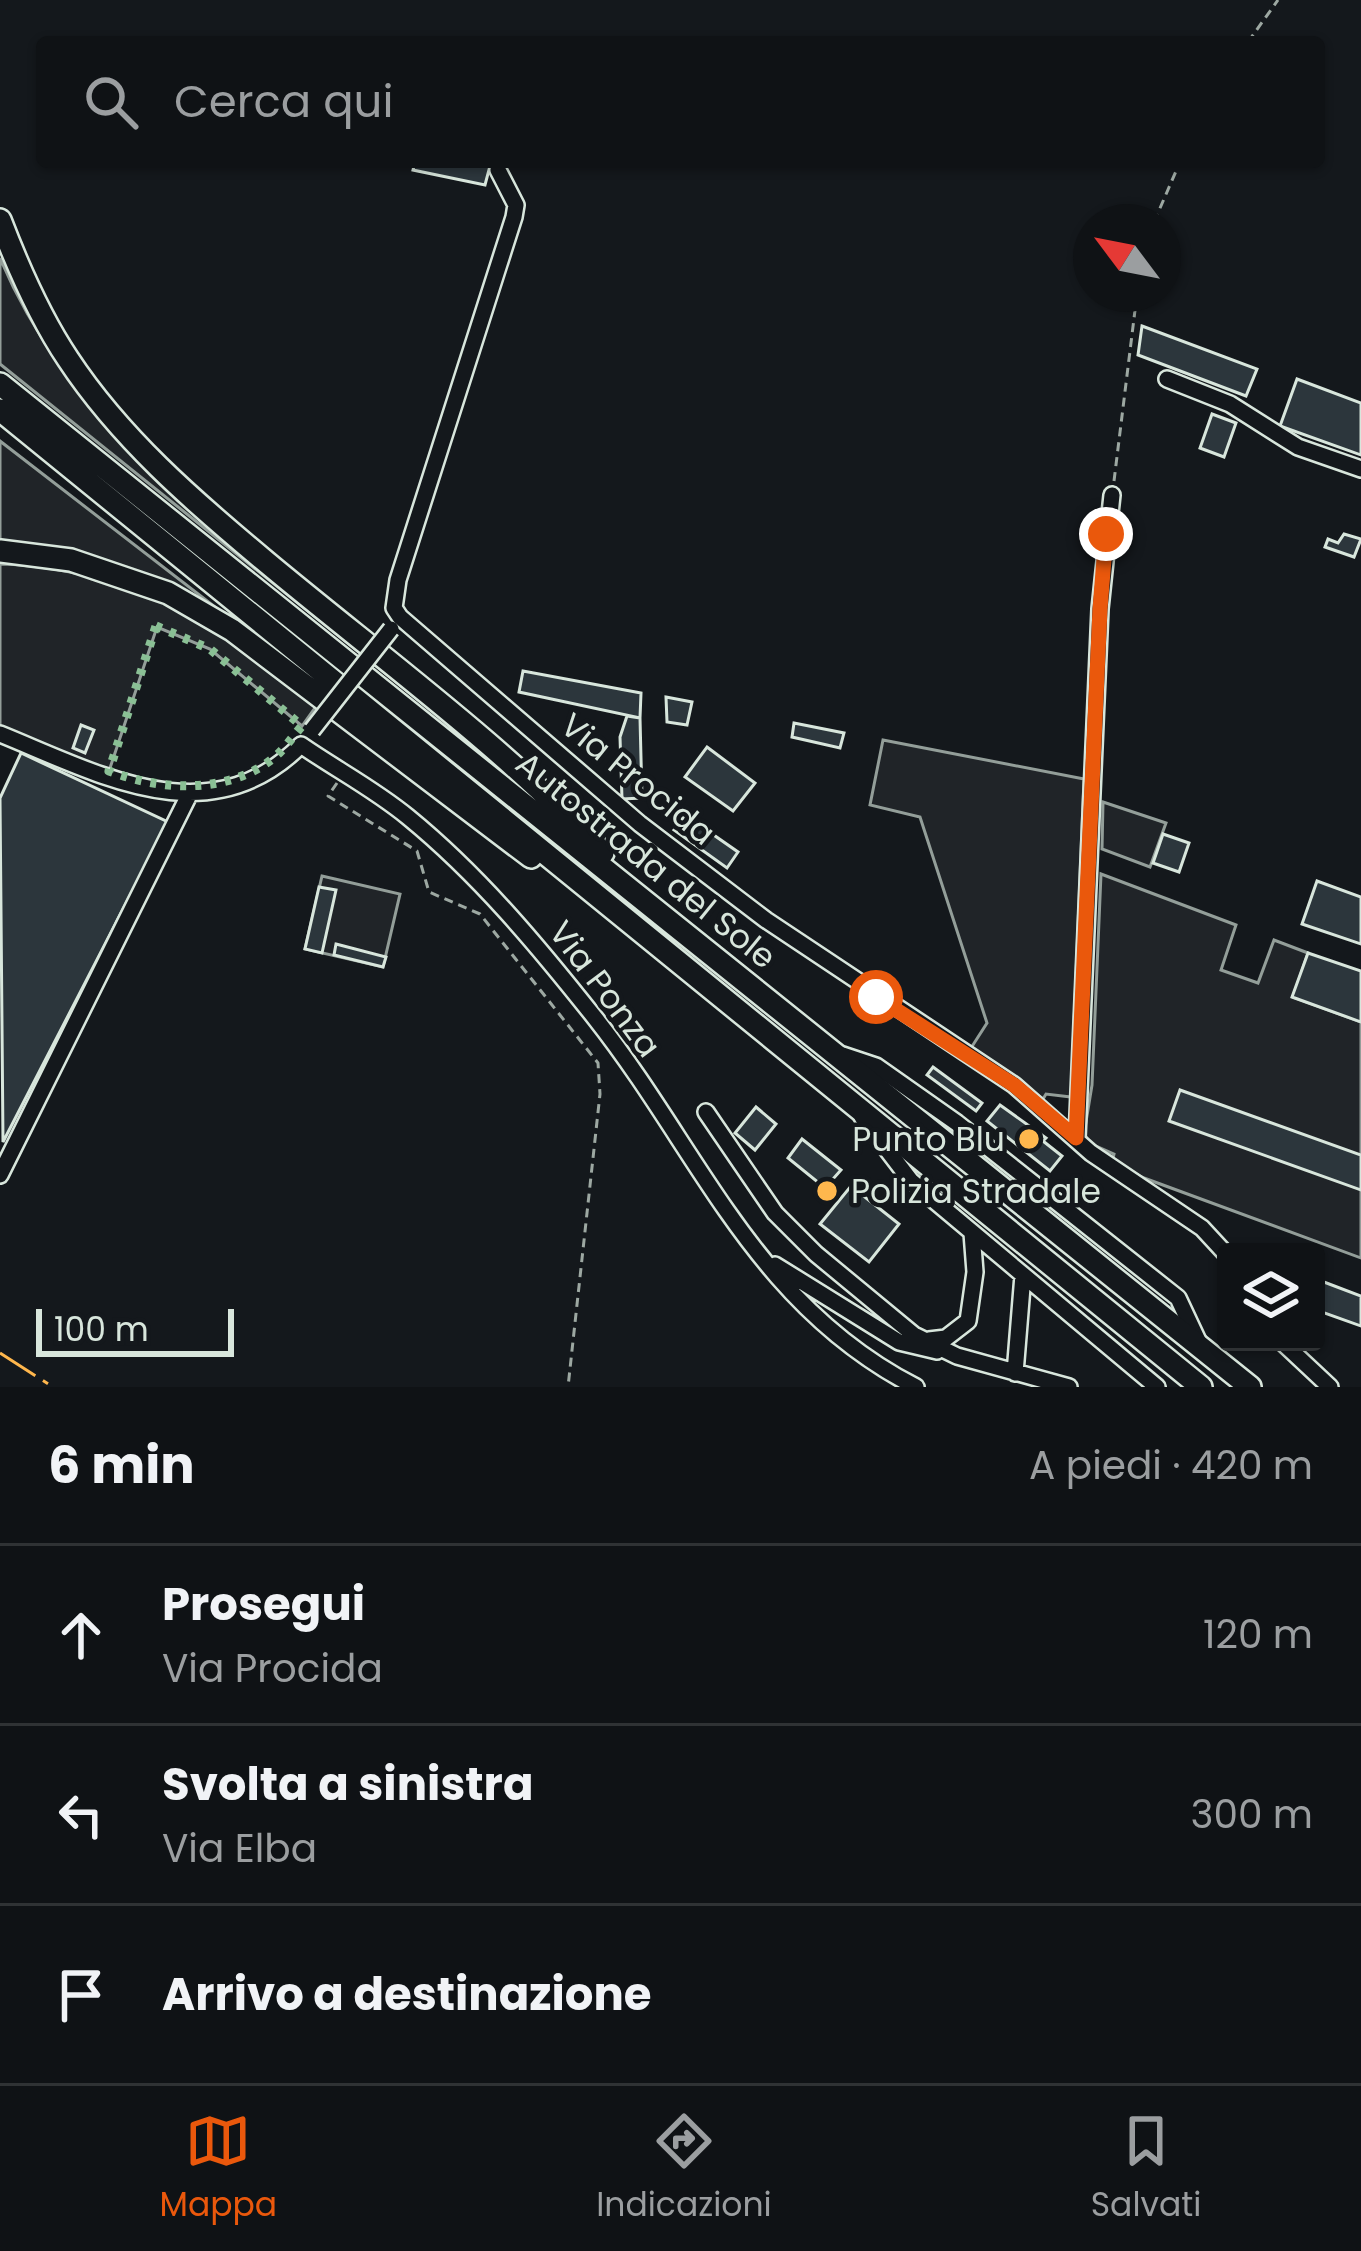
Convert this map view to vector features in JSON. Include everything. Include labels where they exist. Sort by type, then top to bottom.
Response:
[{"type":"highway","points":[[0,220],[18,268],[68,358],[130,438],[201,508],[530,782],[651,907]]},
{"type":"highway","name":"Autostrada del Sole","points":[[0,384],[1250,1387]]},
{"type":"highway","name":"Autostrada del Sole","points":[[0,410],[1201,1387]]},
{"type":"highway","points":[[0,551],[71,560],[169,592],[232,630],[491,830],[637,927]]},
{"type":"highway","points":[[1206,1352],[1260,1387]]},
{"type":"street","points":[[2,740],[130,787],[189,795],[267,774],[302,745],[395,623],[398,580],[514,217],[515,205],[498,170]]},
{"type":"street","points":[[1166,379],[1231,404],[1298,447],[1361,469]]},
{"type":"street","points":[[1076,1138],[1100,609],[1112,495]]},
{"type":"street","name":"Via Procida","points":[[395,623],[640,824],[784,933],[1014,1085],[1091,1153],[1202,1228],[1217,1244]]},
{"type":"street","name":"Via Ponza","points":[[302,745],[374,790],[458,859],[596,1019],[757,1253],[833,1330],[916,1387]]},
{"type":"street","points":[[0,1175],[189,795]]},
{"type":"street","points":[[854,1105],[911,1181],[1157,1387]]},
{"type":"street","points":[[706,1112],[775,1213],[816,1254],[914,1335],[946,1352]]},
{"type":"street","points":[[928,1340],[946,1338],[968,1321],[975,1272],[972,1233]]},
{"type":"street","points":[[757,1253],[899,1342],[1069,1387]]},
{"type":"street","points":[[1016,1373],[1023,1275]]},
{"type":"street","points":[[1292,1351],[1330,1387]]},
{"type":"path","points":[[1252,36],[1278,0]]},
{"type":"path","points":[[1162,204],[1177,168]]},
{"type":"path","points":[[1112,495],[1135,312]]},
{"type":"path","points":[[345,772],[328,796],[416,851],[429,892],[480,914],[598,1063],[600,1094],[568,1387]]},
{"type":"shaded area","points":[[0,258],[35,327],[79,391],[131,451],[248,561],[431,710],[0,364]]},
{"type":"shaded area","points":[[0,441],[369,726],[169,585],[102,559],[0,541]]},
{"type":"shaded area","points":[[0,564],[83,575],[164,602],[212,628],[317,705],[302,726],[210,649],[157,627],[109,771],[0,726]]},
{"type":"shaded area","points":[[883,740],[1084,779],[1071,1097],[1046,1094],[1043,1099],[971,1048],[987,1023],[920,817],[870,805]]},
{"type":"shaded area","points":[[1103,802],[1166,823],[1150,867],[1102,849]]},
{"type":"shaded area","points":[[1101,874],[1236,925],[1221,970],[1258,983],[1274,940],[1308,953],[1293,997],[1361,1022],[1361,1258],[1112,1162],[1114,1154],[1091,1144],[1084,1134],[1092,1085]]},
{"type":"shaded area","points":[[322,876],[400,894],[383,967],[305,949]]},
{"type":"building","points":[[414,168],[489,168],[485,185]]},
{"type":"building","points":[[1142,326],[1257,369],[1246,396],[1138,355]]},
{"type":"building","points":[[1297,379],[1361,403],[1361,455],[1280,426]]},
{"type":"building","points":[[1212,414],[1236,423],[1224,457],[1200,448]]},
{"type":"building","points":[[1344,534],[1361,539],[1354,557],[1325,547],[1328,539],[1338,543]]},
{"type":"building","points":[[523,671],[641,693],[640,718],[519,692]]},
{"type":"building","points":[[666,697],[692,702],[687,725],[667,722]]},
{"type":"building","points":[[627,716],[640,718],[642,798],[622,799],[620,737]]},
{"type":"building","points":[[794,723],[844,733],[840,748],[792,737]]},
{"type":"building","points":[[81,725],[94,730],[85,753],[73,748]]},
{"type":"building","points":[[707,747],[755,783],[733,811],[685,777]]},
{"type":"building","points":[[21,753],[168,822],[3,1142],[0,798]]},
{"type":"building","points":[[685,815],[738,852],[727,868],[674,830]]},
{"type":"building","points":[[1163,834],[1189,843],[1179,872],[1153,863]]},
{"type":"building","points":[[1317,881],[1361,897],[1361,944],[1302,924]]},
{"type":"building","points":[[319,887],[336,890],[322,953],[305,949]]},
{"type":"building","points":[[336,944],[386,957],[383,967],[334,955]]},
{"type":"building","points":[[1308,953],[1361,971],[1361,1022],[1292,997]]},
{"type":"building","points":[[933,1067],[982,1103],[976,1111],[927,1075]]},
{"type":"building","points":[[1180,1090],[1361,1155],[1361,1190],[1169,1121]]},
{"type":"building","name":"Punto Blu","points":[[1000,1105],[1046,1138],[1043,1141],[1062,1156],[1050,1171],[987,1121]]},
{"type":"building","points":[[756,1107],[776,1124],[755,1150],[735,1133]]},
{"type":"building","points":[[802,1139],[841,1170],[825,1188],[788,1158]]},
{"type":"building","points":[[851,1186],[899,1224],[869,1262],[820,1224]]},
{"type":"building","points":[[1325,1282],[1361,1296],[1361,1326],[1325,1313]]},
{"type":"hedge","points":[[156,626],[210,649],[302,726],[280,753],[238,778],[195,786],[151,783],[109,771],[156,626]]},
{"type":"power","points":[[0,1353],[53,1387]]},
{"type":"place","name":"Punto Blu","points":[[1029,1139]]},
{"type":"place","name":"Polizia Stradale","points":[[827,1191]]},
{"type":"route","points":[[876,997],[1014,1085],[1076,1138],[1106,534]]}]
